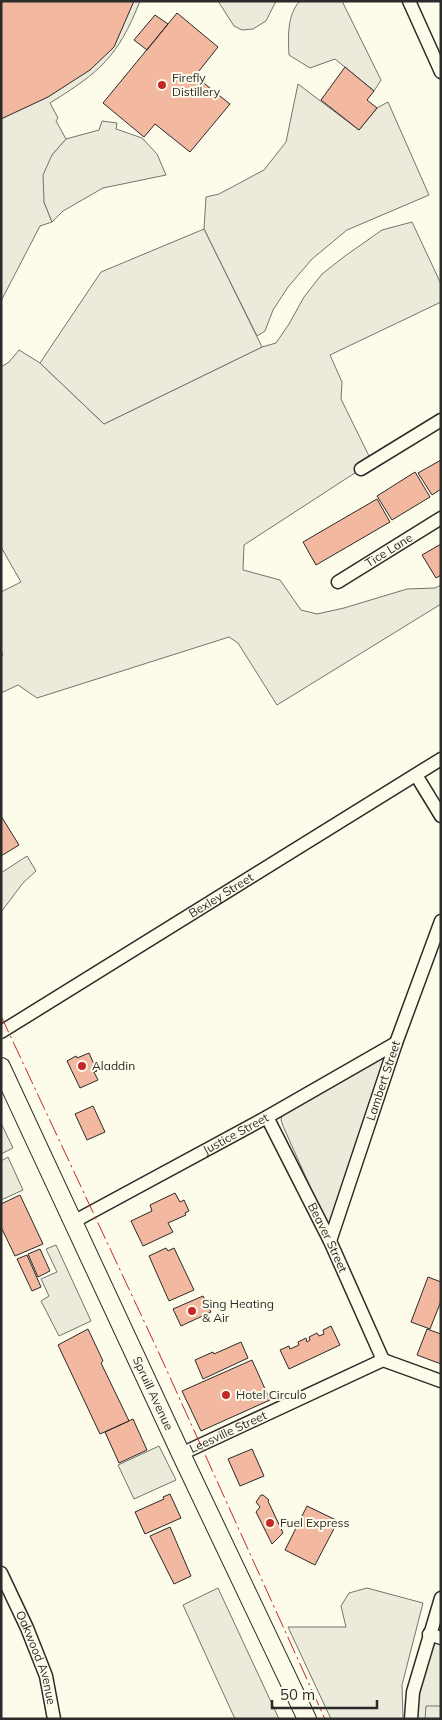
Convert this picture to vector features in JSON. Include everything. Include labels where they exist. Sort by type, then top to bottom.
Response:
[{"type":"street","points":[[409,1],[441,72]]},
{"type":"street","points":[[361,469],[441,420]]},
{"type":"street","name":"Tice Lane","points":[[338,582],[441,518]]},
{"type":"street","name":"Bexley Street","points":[[1,1032],[441,759]]},
{"type":"street","points":[[416,775],[441,816]]},
{"type":"street","name":"Lambert Street","points":[[330,1241],[396,1043],[441,921]]},
{"type":"street","name":"Justice Street","points":[[73,1222],[268,1116],[396,1043]]},
{"type":"street","name":"Spruill Avenue","points":[[1,1067],[180,1454],[307,1719]]},
{"type":"street","name":"Beaver Street","points":[[268,1116],[330,1241],[383,1360]]},
{"type":"street","points":[[383,1360],[441,1381]]},
{"type":"street","name":"Leesville Street","points":[[180,1454],[383,1360]]},
{"type":"street","name":"Oakwood Avenue","points":[[1,1573],[27,1628],[46,1676],[54,1719]]},
{"type":"street","points":[[411,1719],[412,1692],[435,1636],[441,1598]]},
{"type":"shaded area","points":[[1,1],[140,1],[124,36],[106,61],[82,82],[50,103],[58,118],[56,121],[66,139],[52,155],[44,202],[52,222],[40,226],[1,301]]},
{"type":"shaded area","points":[[218,1],[276,1],[266,21],[253,29],[242,30],[234,26]]},
{"type":"shaded area","points":[[300,1],[342,1],[381,80],[374,91],[335,59],[310,68],[289,55],[291,19]]},
{"type":"shaded area","points":[[298,84],[359,130],[377,108],[388,102],[429,195],[347,230],[312,259],[288,287],[273,310],[265,331],[257,336],[204,229],[206,197],[219,194],[264,170],[286,142]]},
{"type":"shaded area","points":[[102,121],[117,123],[116,129],[142,138],[157,154],[166,175],[103,188],[63,211],[52,222],[44,202],[43,175],[52,155],[66,139],[99,130]]},
{"type":"shaded area","points":[[412,222],[441,284],[441,302],[330,355],[342,382],[341,399],[370,458],[361,469],[244,545],[243,570],[280,580],[301,610],[317,614],[407,589],[435,588],[441,585],[441,604],[277,705],[238,643],[229,637],[37,698],[18,685],[1,693],[1,656],[3,655],[1,651],[1,592],[21,582],[1,547],[1,367],[9,362],[19,350],[40,363],[104,424],[262,347],[276,343],[304,297],[322,274],[382,230]]},
{"type":"shaded area","points":[[204,229],[262,347],[104,424],[40,363],[101,272]]},
{"type":"shaded area","points":[[27,856],[36,871],[23,883],[1,912],[1,873]]},
{"type":"shaded area","points":[[384,1056],[385,1060],[328,1227],[283,1126],[282,1115]]},
{"type":"shaded area","points":[[1,1123],[13,1148],[1,1154]]},
{"type":"shaded area","points":[[8,1157],[23,1190],[1,1200],[1,1161]]},
{"type":"shaded area","points":[[56,1245],[91,1321],[59,1336],[41,1301],[49,1296],[41,1279],[57,1272],[46,1249]]},
{"type":"shaded area","points":[[159,1446],[176,1480],[134,1499],[118,1465]]},
{"type":"shaded area","points":[[218,1588],[279,1719],[235,1719],[183,1605]]},
{"type":"shaded area","points":[[367,1588],[423,1603],[402,1685],[403,1719],[331,1719],[288,1627],[346,1627],[341,1606],[349,1593]]},
{"type":"shaded area","points":[[430,1635],[441,1639],[441,1719],[411,1719]]},
{"type":"shaded area","points":[[426,1706],[441,1706],[441,1719],[425,1719]]},
{"type":"building","points":[[1,1],[134,1],[114,47],[90,70],[48,97],[1,119]]},
{"type":"building","name":"Firefly Distillery","points":[[177,13],[218,47],[195,76],[230,104],[190,152],[155,124],[144,137],[103,103]]},
{"type":"building","points":[[155,15],[168,24],[147,50],[134,40]]},
{"type":"building","points":[[345,67],[374,91],[367,100],[377,108],[359,130],[321,100]]},
{"type":"building","points":[[441,460],[441,489],[432,495],[418,473]]},
{"type":"building","points":[[415,472],[430,497],[392,520],[377,496]]},
{"type":"building","points":[[377,499],[390,522],[316,565],[303,542]]},
{"type":"building","points":[[441,544],[441,575],[436,578],[422,555]]},
{"type":"building","points":[[1,816],[19,845],[1,856]]},
{"type":"building","name":"Aladdin","points":[[89,1053],[97,1071],[94,1072],[98,1080],[80,1088],[67,1061],[76,1056],[77,1058]]},
{"type":"building","points":[[93,1106],[105,1132],[87,1140],[75,1114]]},
{"type":"building","points":[[175,1193],[180,1202],[184,1200],[189,1211],[185,1213],[186,1215],[168,1223],[173,1232],[143,1246],[131,1221],[152,1211],[150,1205]]},
{"type":"building","points":[[20,1195],[43,1244],[15,1256],[1,1227],[1,1204]]},
{"type":"building","points":[[166,1248],[168,1251],[174,1248],[194,1290],[169,1301],[149,1256]]},
{"type":"building","points":[[40,1249],[50,1271],[38,1277],[28,1254]]},
{"type":"building","points":[[27,1255],[41,1287],[32,1291],[17,1259]]},
{"type":"building","points":[[428,1277],[441,1282],[441,1301],[430,1329],[411,1322]]},
{"type":"building","name":"Sing Heating & Air","points":[[203,1296],[211,1312],[181,1326],[173,1309]]},
{"type":"building","points":[[331,1326],[340,1345],[289,1369],[280,1350],[289,1346],[290,1349],[299,1345],[298,1342],[306,1338],[307,1342],[310,1340],[309,1337],[317,1333],[319,1336],[324,1334],[323,1330]]},
{"type":"building","points":[[88,1329],[103,1361],[101,1363],[129,1421],[100,1434],[58,1345]]},
{"type":"building","points":[[427,1329],[441,1334],[441,1364],[417,1355]]},
{"type":"building","points":[[241,1342],[248,1358],[203,1379],[195,1360]]},
{"type":"building","name":"Hotel Circulo","points":[[252,1360],[270,1400],[201,1431],[182,1391]]},
{"type":"building","points":[[133,1419],[147,1450],[119,1463],[105,1432]]},
{"type":"building","points":[[252,1449],[264,1476],[240,1486],[228,1459]]},
{"type":"building","points":[[170,1494],[181,1518],[145,1534],[135,1512],[164,1499],[163,1497]]},
{"type":"building","name":"Fuel Express","points":[[261,1495],[269,1500],[283,1533],[272,1544],[256,1512],[260,1507],[256,1502]]},
{"type":"building","points":[[307,1506],[338,1521],[315,1565],[285,1550]]},
{"type":"building","points":[[170,1527],[191,1576],[174,1584],[150,1536]]},
{"type":"power","points":[[1,1016],[158,1351],[325,1719]]},
{"type":"place","name":"Firefly Distillery","points":[[162,85]]},
{"type":"place","name":"Aladdin","points":[[82,1066]]},
{"type":"place","name":"Sing Heating & Air","points":[[192,1311]]},
{"type":"place","name":"Hotel Circulo","points":[[226,1395]]},
{"type":"place","name":"Fuel Express","points":[[270,1523]]}]
